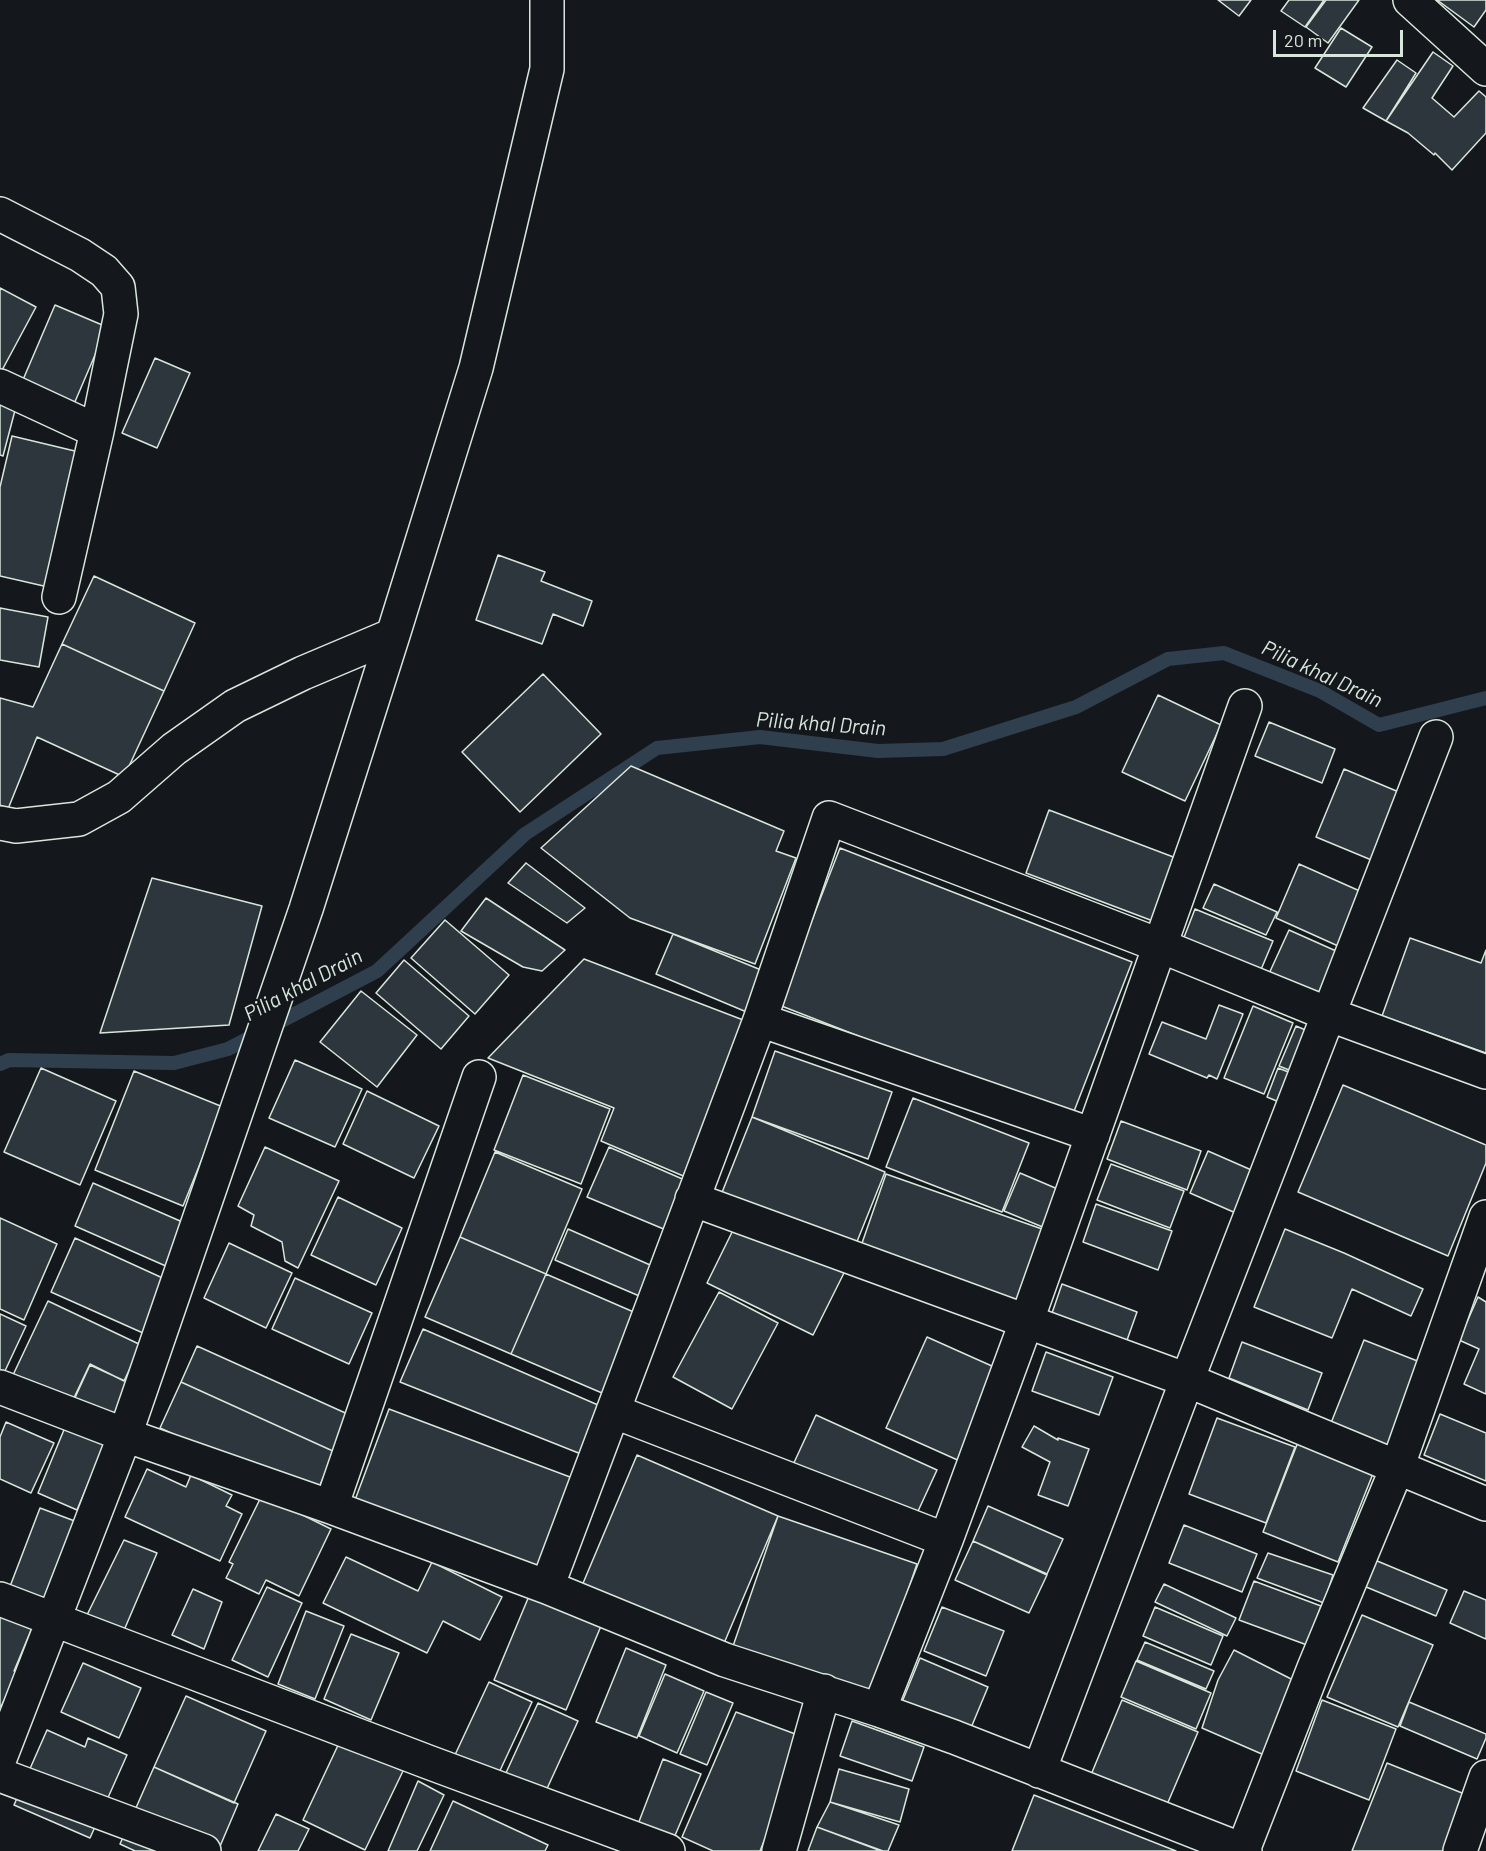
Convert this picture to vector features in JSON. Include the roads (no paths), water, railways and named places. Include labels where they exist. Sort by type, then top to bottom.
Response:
[{"type":"street","points":[[0,1758],[125,1435],[262,1041],[393,635],[479,356],[547,69],[547,0]]},
{"type":"street","points":[[1410,0],[1486,69]]},
{"type":"street","points":[[0,214],[80,255],[104,271],[118,287],[121,314],[59,597]]},
{"type":"street","points":[[0,386],[97,431]]},
{"type":"street","points":[[0,823],[16,826],[79,819],[119,797],[174,749],[235,706],[303,673],[393,635]]},
{"type":"street","points":[[879,1710],[946,1539],[1027,1320],[1245,706]]},
{"type":"street","points":[[1039,1771],[1187,1380],[1436,737]]},
{"type":"street","points":[[547,1587],[760,1020],[829,818],[1161,946],[1328,1014],[1486,1072]]},
{"type":"street","points":[[760,1020],[1093,1135]]},
{"type":"street","points":[[331,1507],[479,1077]]},
{"type":"street","points":[[692,1199],[1187,1380],[1486,1504]]},
{"type":"street","points":[[0,1387],[125,1435],[331,1507],[547,1587],[725,1660],[879,1710],[1244,1851],[1314,1668],[1397,1468],[1486,1217]]},
{"type":"street","points":[[613,1412],[946,1539]]},
{"type":"street","points":[[0,1599],[668,1851]]},
{"type":"street","points":[[779,1851],[824,1691]]},
{"type":"street","points":[[0,1775],[204,1851]]},
{"type":"street","points":[[1460,1851],[1486,1777]]},
{"type":"waterway","name":"Pilia khal Drain","points":[[0,1064],[9,1060],[174,1063],[228,1049],[377,971],[525,834],[657,748],[760,737],[878,751],[943,749],[1076,707],[1168,659],[1224,653],[1320,691],[1379,725],[1486,698]]}]
